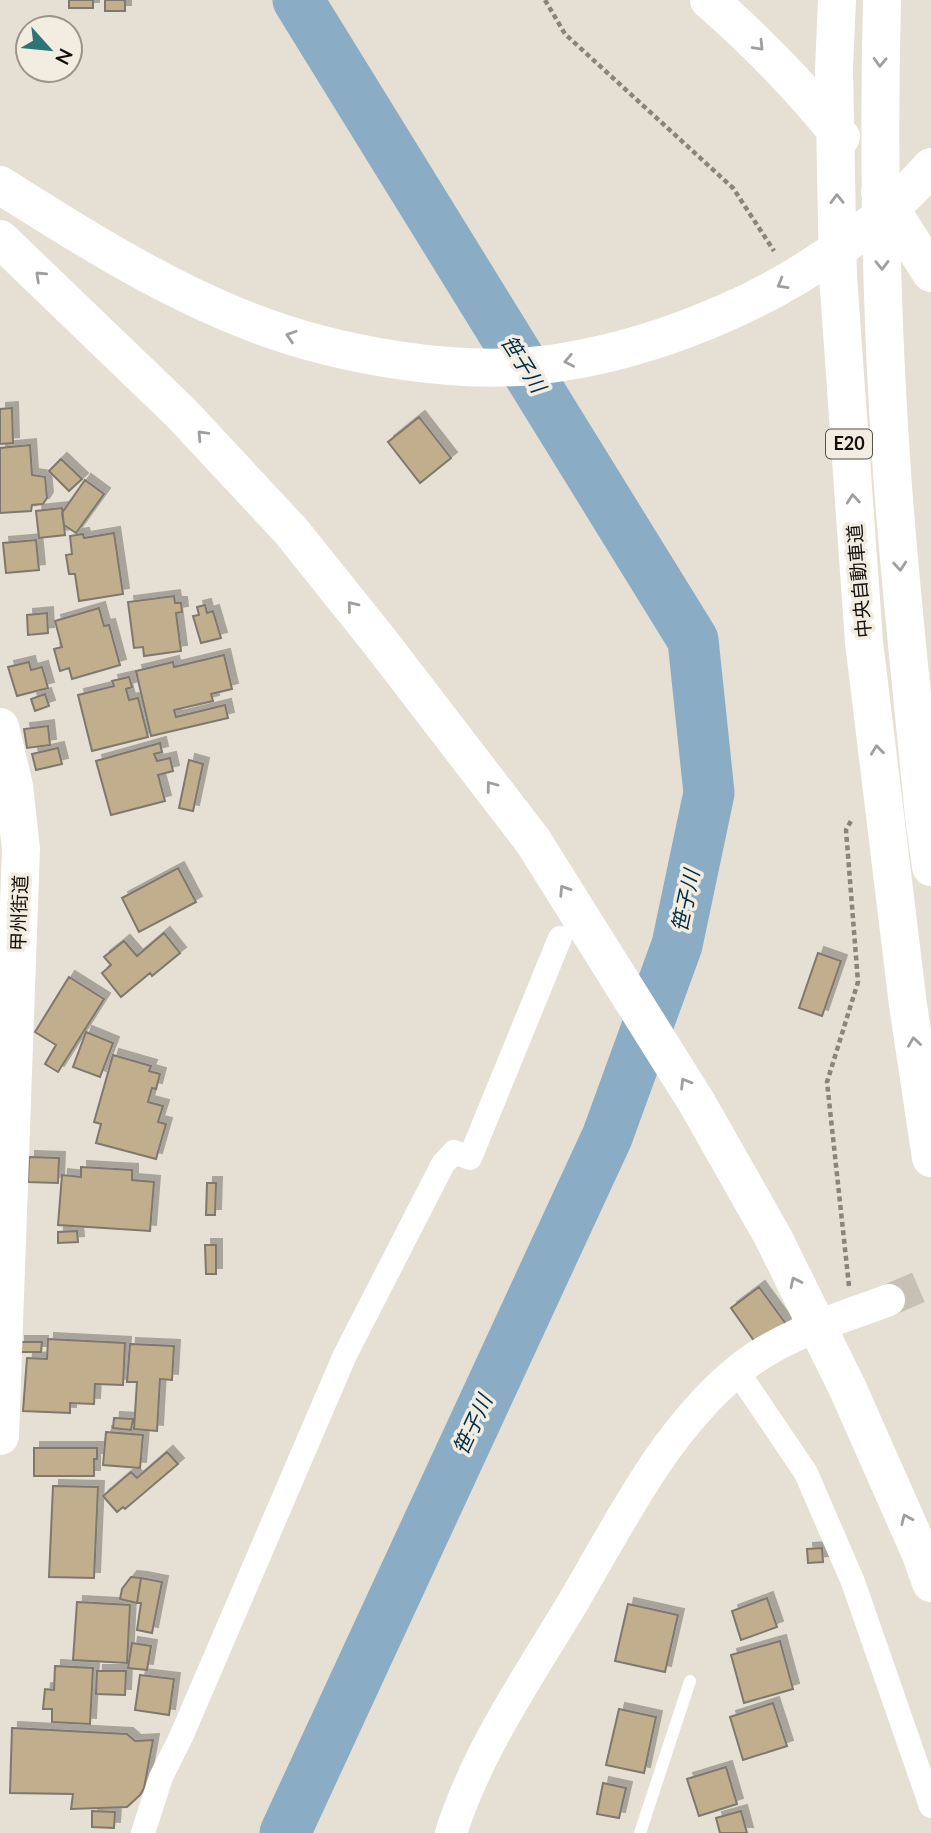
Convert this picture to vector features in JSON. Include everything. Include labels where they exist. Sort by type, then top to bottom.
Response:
[{"type":"highway","points":[[709,0],[747,33],[808,96],[862,164],[931,272]]},
{"type":"highway","name":"中央自動車道","points":[[837,0],[834,69],[838,276],[864,642],[869,818],[908,1005],[931,1158]]},
{"type":"highway","name":"E20","points":[[882,0],[878,124],[882,290],[892,472],[931,867]]},
{"type":"highway","points":[[0,185],[90,242],[236,316],[296,338],[357,354],[425,364],[478,366],[561,363],[627,349],[683,331],[755,300],[812,267],[864,228],[919,181],[931,167]]},
{"type":"highway","points":[[0,239],[181,413],[291,531],[533,841],[697,1103],[773,1237],[847,1387],[920,1552],[931,1583]]},
{"type":"highway","name":"甲州街道","points":[[0,727],[14,786],[20,849],[0,1436]]},
{"type":"street","points":[[143,1833],[161,1777],[186,1725],[345,1355],[443,1164],[454,1152],[470,1158],[561,938]]},
{"type":"street","points":[[451,1833],[496,1730],[642,1484],[690,1417],[737,1371],[784,1339],[888,1300]]},
{"type":"street","points":[[737,1371],[806,1473],[853,1582],[931,1805]]},
{"type":"lane","points":[[640,1833],[690,1681]]},
{"type":"path","points":[[545,0],[565,34],[733,188],[777,256]]},
{"type":"path","points":[[852,1314],[827,1082],[858,982],[846,830],[869,818]]},
{"type":"building","points":[[69,0],[93,0],[93,8],[69,8]]},
{"type":"building","points":[[105,0],[125,0],[125,11],[105,11]]},
{"type":"building","points":[[12,408],[13,443],[0,444],[0,409]]},
{"type":"building","points":[[419,417],[451,458],[420,483],[388,442]]},
{"type":"building","points":[[30,445],[32,475],[45,477],[47,498],[43,504],[32,505],[31,511],[0,513],[0,448]]},
{"type":"building","points":[[61,459],[82,479],[69,491],[49,471]]},
{"type":"building","points":[[85,480],[104,494],[76,533],[64,525],[62,513]]},
{"type":"building","points":[[62,508],[65,535],[39,538],[36,511]]},
{"type":"building","points":[[114,533],[123,594],[79,601],[75,574],[69,574],[66,555],[72,554],[70,536],[83,534],[84,538]]},
{"type":"building","points":[[36,540],[39,570],[6,573],[3,543]]},
{"type":"building","points":[[174,596],[175,603],[181,603],[182,612],[176,613],[181,651],[144,656],[143,647],[134,648],[128,602]]},
{"type":"building","points":[[205,605],[207,613],[213,611],[221,638],[201,643],[193,616],[199,615],[197,607]]},
{"type":"building","points":[[99,608],[104,626],[109,625],[120,665],[72,679],[69,668],[60,671],[54,649],[62,647],[55,621]]},
{"type":"building","points":[[47,613],[48,633],[28,635],[27,615]]},
{"type":"building","points":[[224,655],[232,689],[211,694],[213,701],[174,710],[176,717],[225,705],[228,718],[151,736],[136,671],[173,662],[174,667]]},
{"type":"building","points":[[29,662],[31,670],[42,667],[48,688],[17,696],[8,667]]},
{"type":"building","points":[[129,677],[132,687],[126,689],[129,700],[138,698],[148,737],[92,751],[78,695],[114,686],[112,681]]},
{"type":"building","points":[[45,694],[49,706],[35,711],[31,699]]},
{"type":"building","points":[[48,726],[50,745],[27,748],[24,729]]},
{"type":"building","points":[[160,743],[162,752],[154,754],[157,761],[170,758],[173,771],[158,775],[165,801],[111,815],[96,761]]},
{"type":"building","points":[[58,748],[62,764],[36,770],[32,754]]},
{"type":"building","points":[[189,760],[203,764],[193,811],[179,808]]},
{"type":"building","points":[[178,868],[196,902],[139,932],[122,898]]},
{"type":"building","points":[[164,933],[180,953],[121,997],[102,973],[111,965],[104,957],[124,941],[137,956]]},
{"type":"building","points":[[818,953],[841,961],[822,1016],[799,1008]]},
{"type":"building","points":[[69,977],[104,999],[58,1072],[45,1064],[56,1045],[35,1032]]},
{"type":"building","points":[[86,1032],[113,1043],[100,1077],[73,1067]]},
{"type":"building","points":[[113,1055],[151,1066],[149,1071],[160,1074],[156,1089],[152,1088],[148,1102],[163,1106],[158,1122],[166,1124],[156,1159],[96,1143],[101,1124],[94,1122]]},
{"type":"building","points":[[29,1157],[59,1158],[58,1183],[28,1182]]},
{"type":"building","points":[[81,1167],[132,1170],[132,1180],[154,1182],[150,1231],[58,1225],[62,1175],[81,1177]]},
{"type":"building","points":[[207,1183],[216,1183],[215,1215],[206,1215]]},
{"type":"building","points":[[77,1231],[78,1242],[58,1243],[58,1232]]},
{"type":"building","points":[[205,1245],[216,1245],[216,1274],[206,1274]]},
{"type":"building","points":[[759,1287],[786,1324],[757,1345],[731,1308]]},
{"type":"building","points":[[48,1339],[125,1343],[123,1385],[95,1384],[94,1404],[70,1403],[70,1413],[23,1411],[27,1358],[47,1359]]},
{"type":"building","points":[[19,1342],[42,1342],[41,1352],[19,1352]]},
{"type":"building","points":[[130,1344],[174,1346],[172,1380],[160,1379],[157,1431],[134,1429],[137,1382],[127,1382]]},
{"type":"building","points":[[114,1418],[133,1419],[131,1430],[113,1428]]},
{"type":"building","points":[[106,1432],[143,1435],[140,1468],[103,1465]]},
{"type":"building","points":[[34,1448],[97,1448],[94,1476],[34,1476]]},
{"type":"building","points":[[167,1452],[178,1464],[125,1509],[123,1507],[117,1512],[103,1496],[131,1472],[137,1478]]},
{"type":"building","points":[[53,1486],[98,1487],[94,1578],[49,1577]]},
{"type":"building","points":[[822,1548],[823,1562],[808,1563],[807,1549]]},
{"type":"building","points":[[131,1577],[141,1578],[137,1603],[120,1599],[122,1589]]},
{"type":"building","points":[[141,1578],[162,1582],[152,1633],[137,1630]]},
{"type":"building","points":[[767,1598],[777,1627],[741,1640],[732,1611]]},
{"type":"building","points":[[77,1602],[130,1605],[127,1663],[73,1660]]},
{"type":"building","points":[[628,1604],[678,1615],[665,1672],[615,1661]]},
{"type":"building","points":[[780,1641],[793,1689],[744,1703],[731,1655]]},
{"type":"building","points":[[132,1643],[151,1646],[147,1670],[128,1668]]},
{"type":"building","points":[[55,1666],[93,1668],[90,1724],[52,1722],[52,1709],[43,1709],[45,1689],[54,1690]]},
{"type":"building","points":[[97,1671],[126,1671],[125,1695],[96,1694]]},
{"type":"building","points":[[140,1675],[174,1679],[169,1715],[135,1710]]},
{"type":"building","points":[[773,1703],[787,1746],[743,1760],[730,1717]]},
{"type":"building","points":[[619,1709],[656,1717],[644,1773],[606,1765]]},
{"type":"building","points":[[12,1728],[127,1734],[135,1741],[153,1740],[144,1788],[127,1807],[71,1809],[73,1794],[10,1793]]},
{"type":"building","points":[[726,1767],[737,1804],[699,1816],[687,1779]]},
{"type":"building","points":[[603,1783],[626,1788],[619,1818],[597,1814]]},
{"type":"building","points":[[92,1811],[115,1812],[114,1828],[92,1827]]},
{"type":"building","points":[[741,1811],[747,1833],[720,1833],[716,1818]]},
{"type":"waterway","name":"笹子川","points":[[285,1833],[607,1137],[677,945],[709,793],[693,640],[298,0]]},
{"type":"tunnel","points":[[889,1300],[931,1282]]}]
